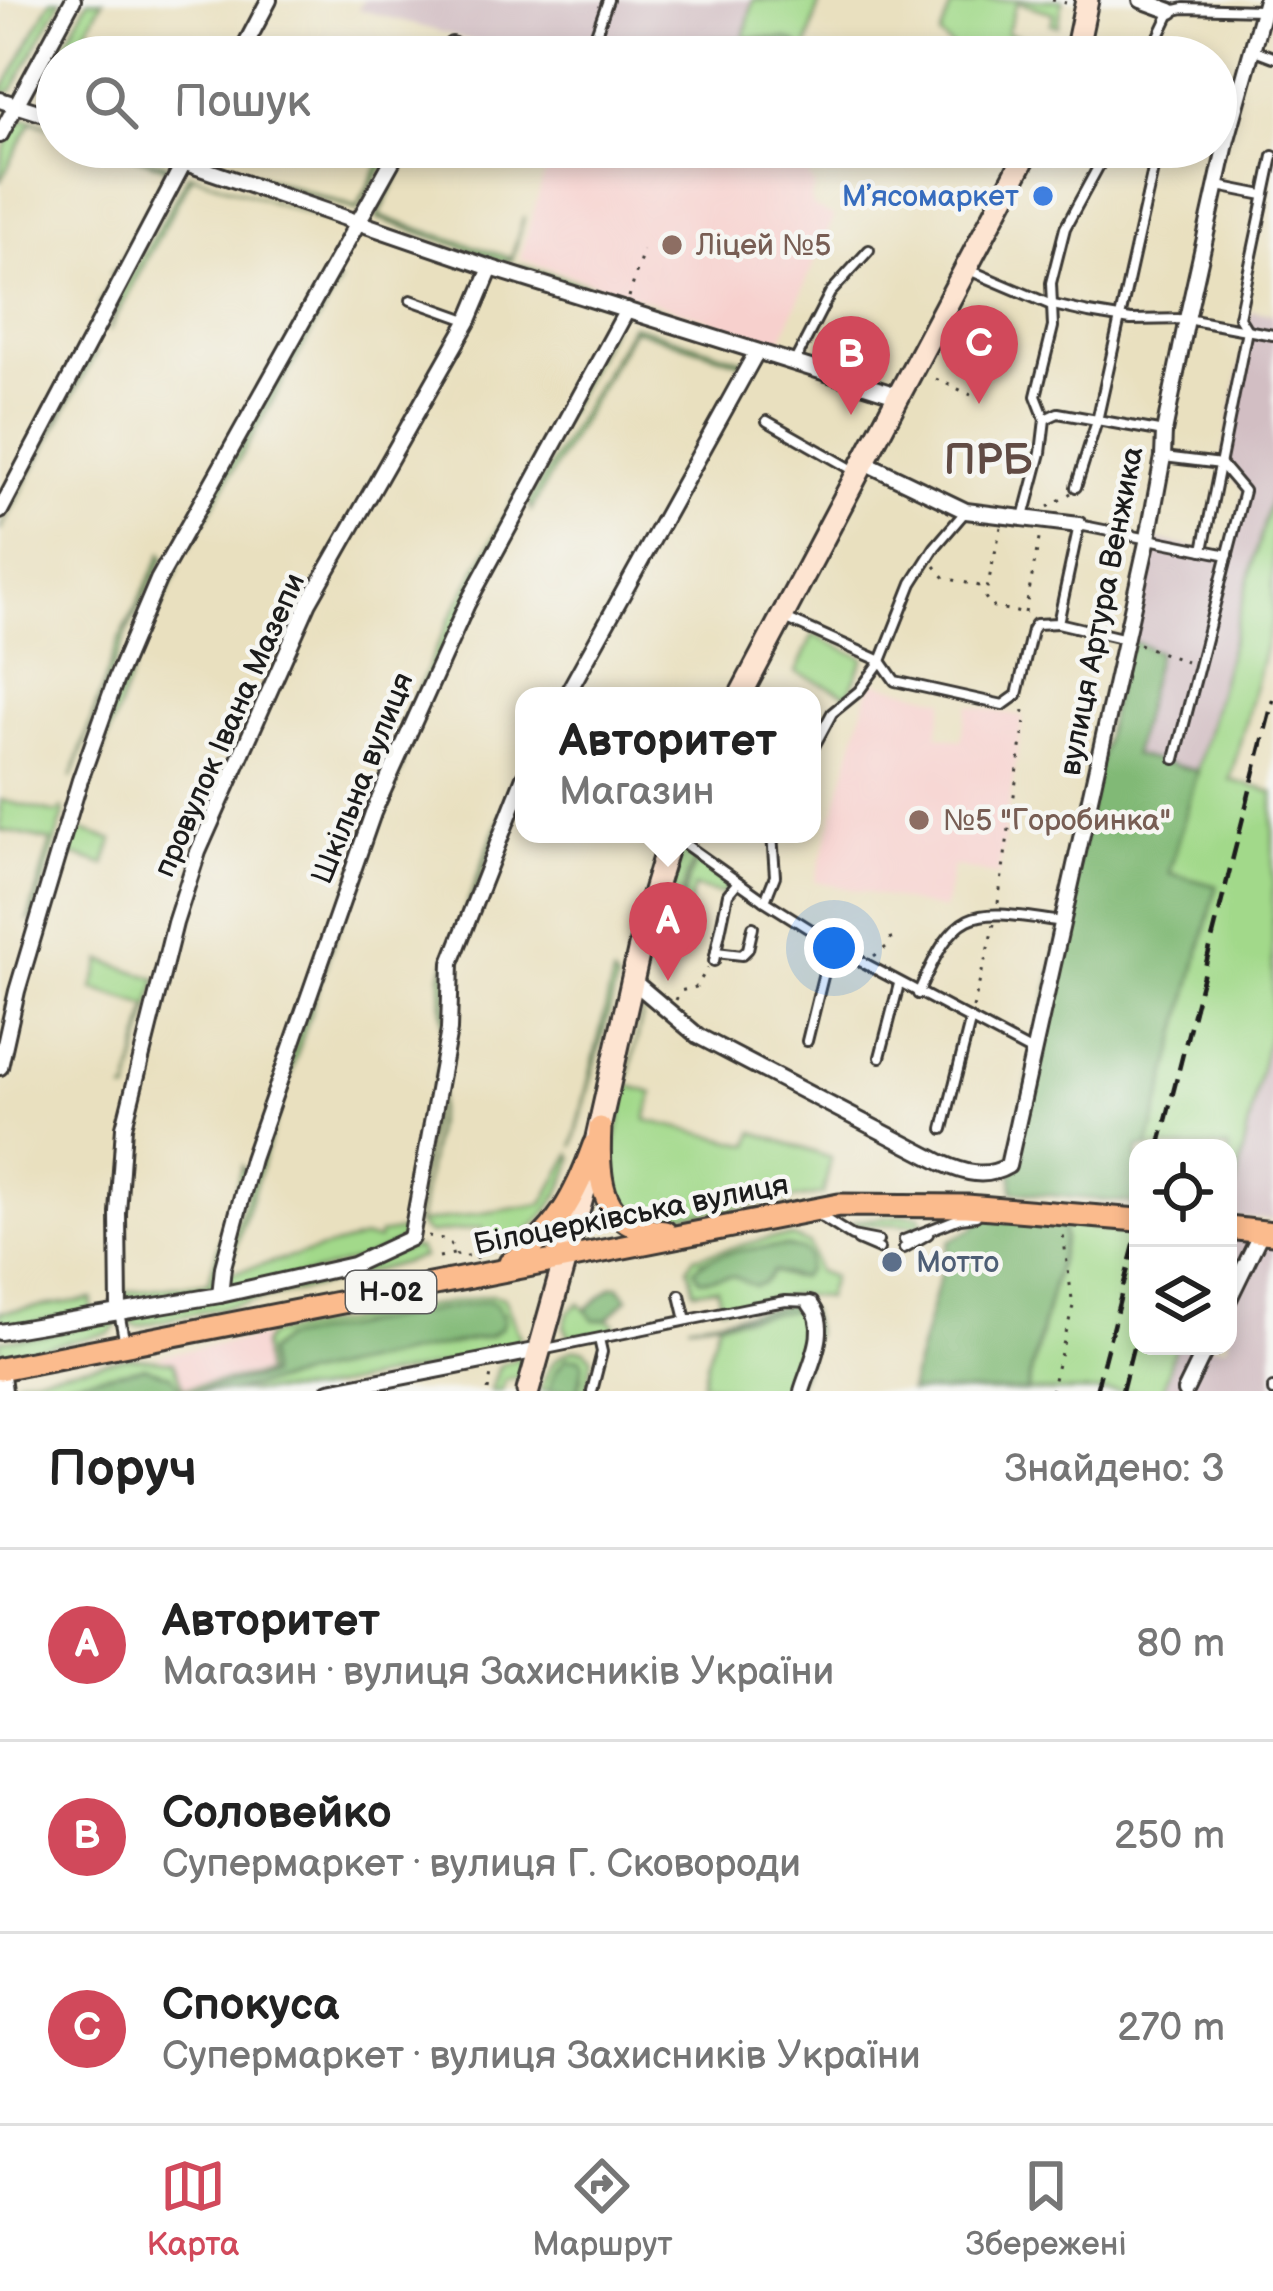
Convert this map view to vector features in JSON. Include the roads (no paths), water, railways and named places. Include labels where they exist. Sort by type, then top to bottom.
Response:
[{"type":"main road","points":[[600,1128],[599,1174],[611,1208],[622,1220],[652,1232],[710,1228]]},
{"type":"main road","points":[[489,1273],[537,1244],[565,1212],[600,1128]]},
{"type":"main road","name":"Білоцерківська вулиця","points":[[0,1368],[812,1210],[914,1204],[1129,1220]]},
{"type":"street","points":[[53,36],[73,0]]},
{"type":"street","points":[[250,36],[269,0]]},
{"type":"street","points":[[1142,0],[1171,11]]},
{"type":"street","points":[[1070,36],[1078,2]]},
{"type":"street","name":"вулиця Артура Венжика","points":[[1237,88],[1264,5]]},
{"type":"street","points":[[0,135],[36,68]]},
{"type":"street","points":[[0,100],[36,111]]},
{"type":"street","points":[[0,511],[181,168]]},
{"type":"street","points":[[199,168],[491,268],[900,396]]},
{"type":"street","points":[[0,1067],[57,855],[124,659],[170,559],[389,168]]},
{"type":"street","points":[[745,687],[1019,168]]},
{"type":"street","name":"вулиця Артура Венжика","points":[[633,981],[698,1036],[942,1163],[975,1174],[1008,1166],[1148,538],[1164,432],[1218,168]]},
{"type":"street","name":"провулок Івана Мазепи","points":[[119,1310],[118,1213],[124,1127],[175,923],[198,852],[309,602],[469,320],[491,268]]},
{"type":"street","name":"Шкільна вулиця","points":[[220,1295],[252,1159],[374,813],[466,604],[627,310]]},
{"type":"street","points":[[571,687],[756,353]]},
{"type":"street","points":[[861,467],[966,511],[1082,526]]},
{"type":"street","points":[[0,1332],[119,1310],[160,1308],[353,1264],[413,1235],[448,1030],[451,963],[515,800]]},
{"type":"street","points":[[528,1391],[567,1257],[668,843]]},
{"type":"street","points":[[1237,1285],[1265,1236]]},
{"type":"street","points":[[802,1391],[819,1333],[812,1303]]},
{"type":"street","points":[[329,1391],[539,1350]]},
{"type":"street","points":[[1185,1391],[1203,1355]]},
{"type":"street","points":[[0,1368],[4,1391]]},
{"type":"lane","points":[[596,36],[608,0]]},
{"type":"lane","points":[[1159,36],[1171,11],[1219,4],[1264,5]]},
{"type":"lane","points":[[1250,49],[1273,57]]},
{"type":"lane","points":[[1203,550],[1247,331],[1239,317],[1273,156]]},
{"type":"lane","points":[[1024,516],[1045,419],[1036,396],[1053,326],[1049,304],[1065,228],[1098,168]]},
{"type":"lane","points":[[1076,487],[1097,421],[1153,168]]},
{"type":"lane","points":[[1216,185],[1263,195]]},
{"type":"lane","points":[[794,364],[830,293],[869,250]]},
{"type":"lane","points":[[967,269],[1049,304],[1121,318],[1187,319],[1273,335]]},
{"type":"lane","points":[[411,300],[469,320]]},
{"type":"lane","points":[[1045,419],[1058,413],[1164,432]]},
{"type":"lane","points":[[767,421],[861,467]]},
{"type":"lane","points":[[1163,457],[1221,464],[1244,491],[1174,759]]},
{"type":"lane","points":[[821,733],[832,712],[859,691],[881,661],[912,583],[966,511]]},
{"type":"lane","points":[[1058,623],[1082,526],[1228,555]]},
{"type":"lane","points":[[782,616],[881,661],[895,681],[1003,705],[1016,695],[1036,624],[1058,623],[1126,639]]},
{"type":"lane","points":[[684,843],[831,944],[1034,1053]]},
{"type":"lane","points":[[765,902],[775,876],[773,843]]},
{"type":"lane","points":[[738,882],[728,895],[715,957],[742,955],[753,927]]},
{"type":"lane","points":[[919,994],[948,939],[975,914],[1062,922]]},
{"type":"lane","points":[[806,1041],[831,944]]},
{"type":"lane","points":[[880,1057],[899,984]]},
{"type":"lane","points":[[943,1130],[970,1022]]},
{"type":"lane","points":[[812,1210],[852,1236],[879,1245]]},
{"type":"lane","points":[[904,1244],[976,1216],[1079,1218]]},
{"type":"lane","points":[[680,1295],[686,1320]]},
{"type":"lane","points":[[539,1350],[787,1301],[812,1303]]},
{"type":"lane","points":[[119,1310],[125,1344]]},
{"type":"lane","points":[[592,1391],[602,1352],[599,1339]]},
{"type":"railway","points":[[1161,1139],[1273,700]]},
{"type":"railway","points":[[1096,1391],[1134,1247]]},
{"type":"railway","points":[[1122,1391],[1131,1355]]},
{"type":"place","name":"Мʼясомаркет","points":[[1043,196]]},
{"type":"place","name":"Ліцей №5","points":[[672,245]]},
{"type":"place","name":"Спокуса","points":[[979,404]]},
{"type":"place","name":"Соловейко","points":[[851,415]]},
{"type":"place","name":"№5 \"Горобинка\"","points":[[919,820]]},
{"type":"place","name":"Авторитет","points":[[668,981]]},
{"type":"place","name":"Мотто","points":[[892,1262]]},
{"type":"district","name":"ПРБ","points":[[988,459]]}]
